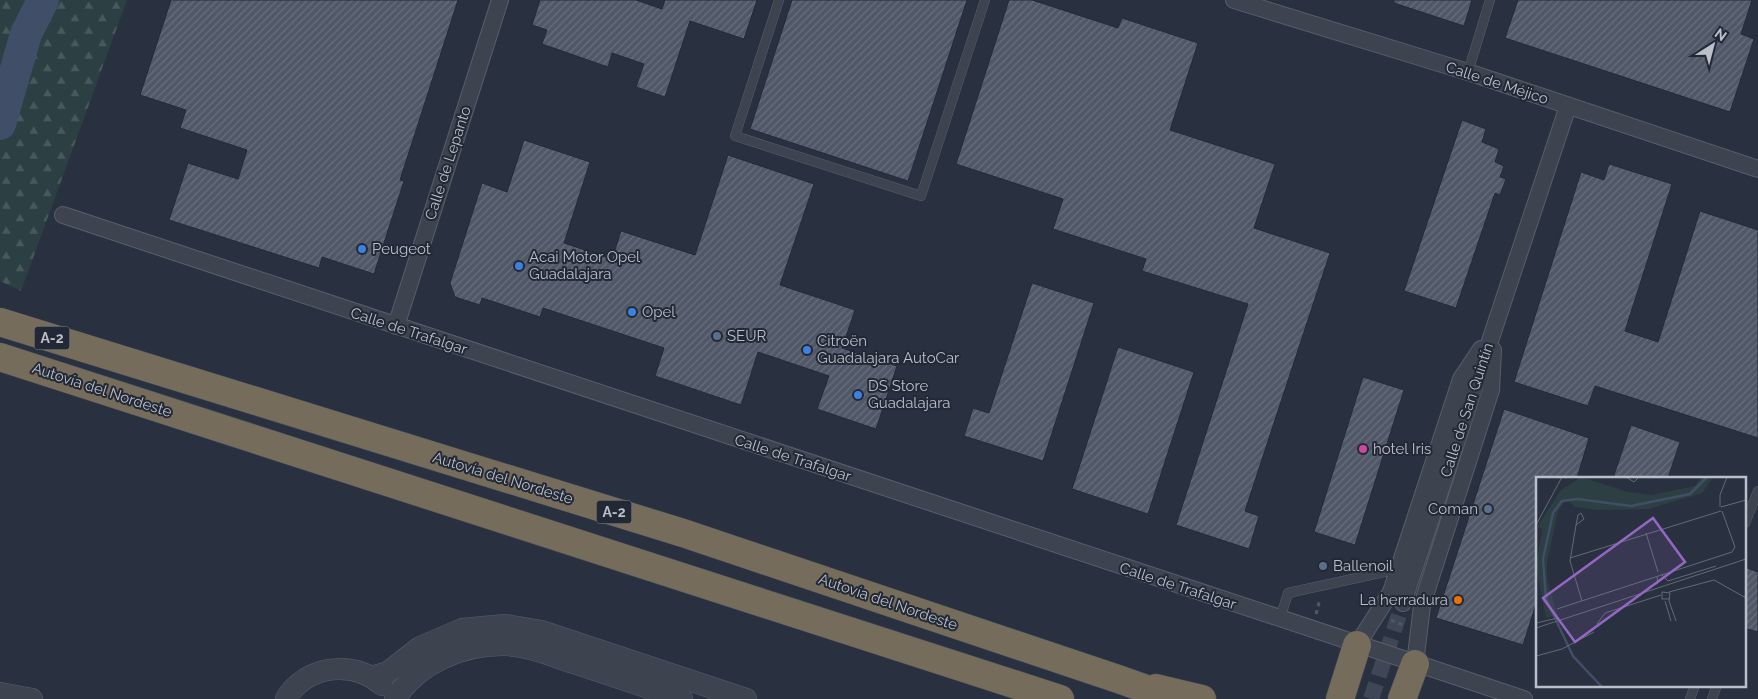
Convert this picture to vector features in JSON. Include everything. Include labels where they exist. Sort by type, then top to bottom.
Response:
[{"type":"highway","points":[[0,314],[105,355]]},
{"type":"highway","name":"Autovía del Nordeste","points":[[0,322],[683,533],[1174,699]]},
{"type":"highway","name":"Autovía del Nordeste","points":[[0,357],[1060,699]]},
{"type":"highway","points":[[1340,699],[1357,645]]},
{"type":"highway","points":[[1402,699],[1415,664]]},
{"type":"highway","points":[[1121,680],[1202,699]]},
{"type":"street","name":"Calle de Lepanto","points":[[396,326],[500,0]]},
{"type":"street","name":"Calle de Méjico","points":[[1234,0],[1468,72],[1758,170]]},
{"type":"street","name":"Calle de San Quintín","points":[[1403,604],[1568,106]]},
{"type":"street","name":"Calle de Trafalgar","points":[[63,215],[1524,699]]},
{"type":"street","name":"Calle de San Quintín","points":[[1357,645],[1391,592],[1461,380],[1494,330]]},
{"type":"street","name":"Calle de San Quintín","points":[[1415,664],[1422,605],[1491,390],[1494,330]]},
{"type":"street","points":[[371,677],[388,672],[420,647],[462,628],[505,625],[541,631],[746,699]]},
{"type":"street","points":[[286,699],[287,695],[304,678],[337,668],[361,672],[371,677],[381,684],[394,699],[403,687],[431,664],[468,649],[505,645],[536,651],[682,699]]},
{"type":"street","points":[[0,693],[32,699]]},
{"type":"lane","points":[[779,0],[735,136],[921,196],[985,0]]},
{"type":"lane","points":[[1468,72],[1490,0]]},
{"type":"lane","points":[[1746,521],[1758,491]]},
{"type":"lane","points":[[1280,619],[1288,593],[1398,569]]},
{"type":"lane","points":[[1690,699],[1694,686]]},
{"type":"lane","points":[[1712,699],[1717,686]]},
{"type":"path","points":[[1311,629],[1324,585]]},
{"type":"path","points":[[1376,614],[1419,631]]},
{"type":"green space","points":[[0,0],[127,0],[21,291],[0,281]]},
{"type":"building","points":[[171,0],[458,0],[400,180],[404,181],[374,274],[322,257],[319,268],[169,220],[188,163],[238,179],[247,150],[180,128],[186,110],[140,95]]},
{"type":"building","points":[[540,0],[636,0],[662,9],[665,0],[757,0],[744,39],[690,21],[665,97],[636,87],[644,64],[612,53],[608,67],[542,44],[547,30],[532,25]]},
{"type":"building","points":[[792,0],[967,0],[908,181],[750,129]]},
{"type":"building","points":[[1009,0],[1032,0],[1118,28],[1122,18],[1198,43],[1170,130],[1275,164],[1254,228],[1330,253],[1245,511],[1259,516],[1249,549],[1176,525],[1248,304],[1142,271],[1146,259],[1053,229],[1063,199],[956,164]]},
{"type":"building","points":[[1394,0],[1472,0],[1464,26],[1394,3]]},
{"type":"building","points":[[1518,0],[1752,0],[1741,34],[1754,39],[1730,112],[1505,38]]},
{"type":"building","points":[[1462,120],[1486,129],[1482,142],[1499,149],[1495,162],[1504,166],[1500,177],[1506,179],[1500,195],[1495,193],[1456,308],[1404,291]]},
{"type":"building","points":[[524,140],[590,162],[564,243],[612,259],[621,231],[695,255],[728,155],[814,184],[780,285],[855,310],[842,348],[897,366],[876,429],[817,409],[829,376],[758,352],[741,405],[655,376],[664,348],[543,308],[540,317],[482,298],[480,305],[455,297],[450,283],[482,183],[507,192]]},
{"type":"building","points":[[1609,164],[1672,184],[1625,331],[1658,342],[1700,211],[1758,230],[1758,438],[1595,386],[1588,406],[1514,382],[1581,172],[1604,180]]},
{"type":"building","points":[[1032,283],[1094,303],[1043,461],[964,436],[973,408],[989,413]]},
{"type":"building","points":[[1118,347],[1194,372],[1148,514],[1072,489]]},
{"type":"building","name":"hotel Iris","points":[[1363,377],[1404,390],[1355,545],[1314,532]]},
{"type":"building","points":[[1504,409],[1589,438],[1577,477],[1536,477],[1536,604],[1523,645],[1436,618]]},
{"type":"building","points":[[1631,425],[1680,442],[1668,477],[1613,477]]},
{"type":"building","points":[[1746,568],[1758,572],[1758,632],[1746,629]]},
{"type":"waterway","points":[[0,124],[26,34],[43,0]]},
{"type":"tunnel","points":[[1371,699],[1403,603]]},
{"type":"place","name":"Peugeot","points":[[362,249]]},
{"type":"place","name":"Acai Motor Opel Guadalajara","points":[[519,266]]},
{"type":"place","name":"Opel","points":[[632,312]]},
{"type":"place","name":"SEUR","points":[[717,336]]},
{"type":"place","name":"Citroën Guadalajara AutoCar","points":[[807,350]]},
{"type":"place","name":"DS Store Guadalajara","points":[[858,395]]},
{"type":"place","name":"hotel Iris","points":[[1363,449]]},
{"type":"place","name":"Coman","points":[[1488,509]]},
{"type":"place","name":"Ballenoil","points":[[1323,566]]},
{"type":"place","name":"La herradura","points":[[1458,600]]}]
